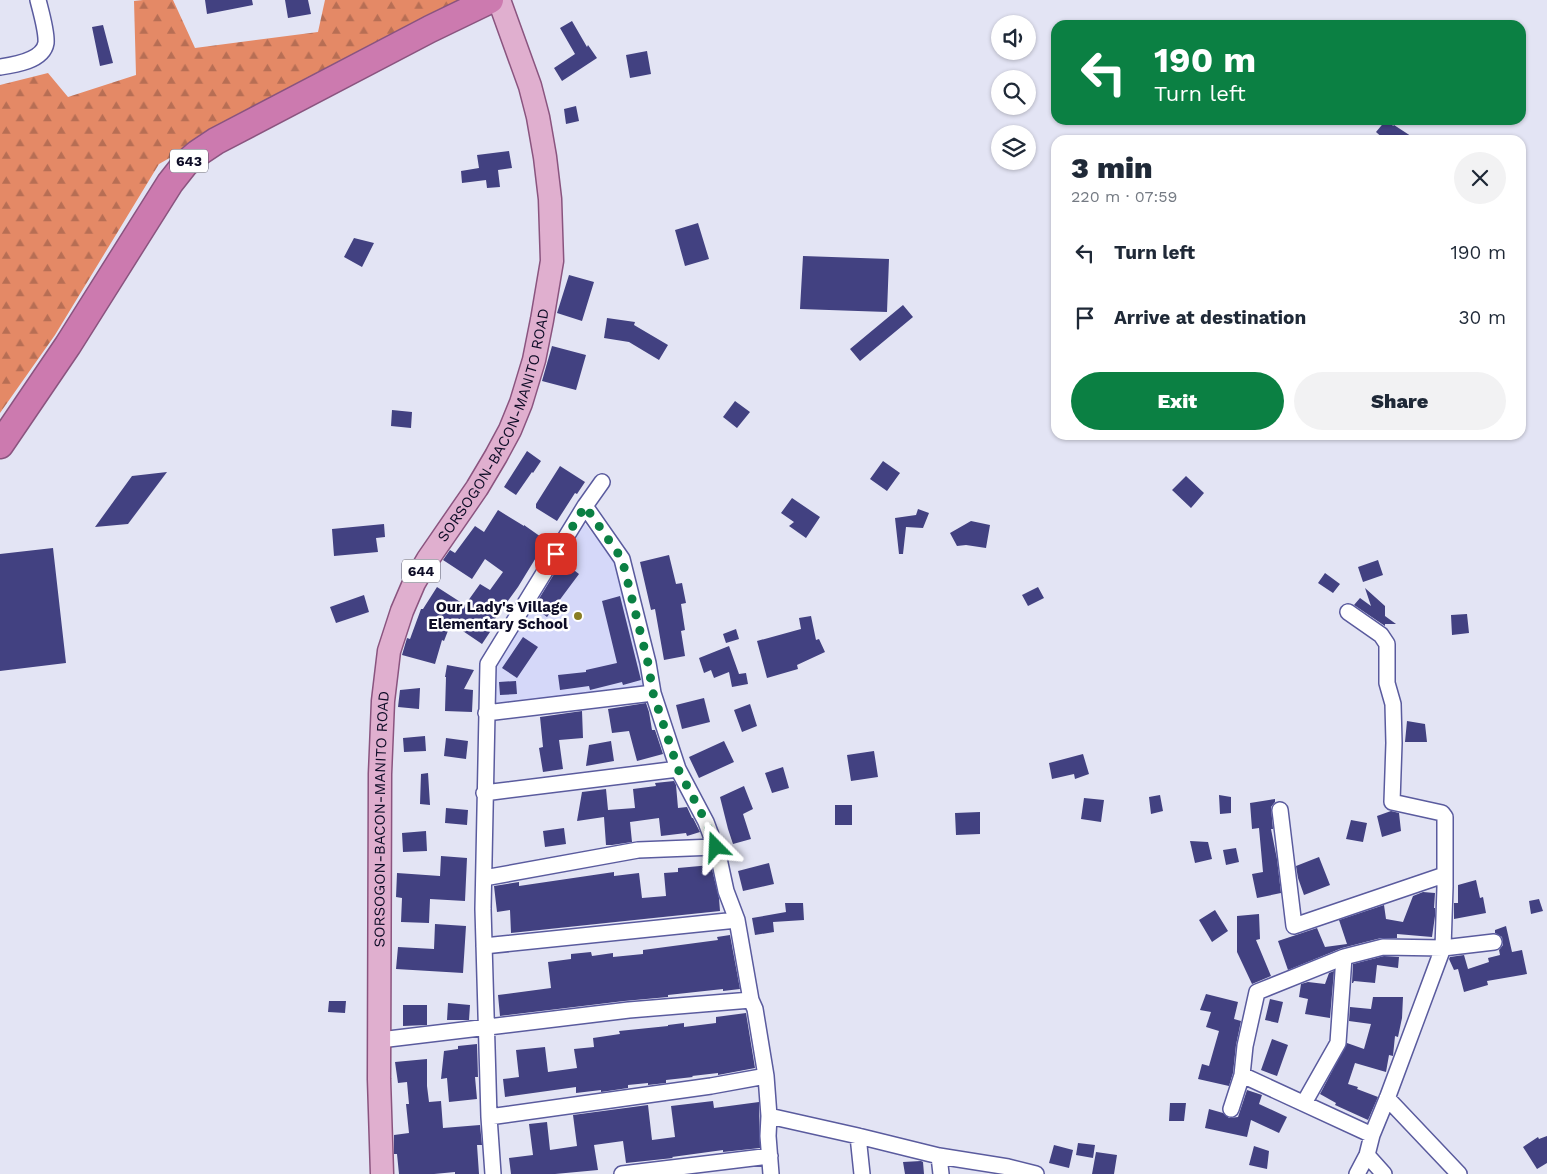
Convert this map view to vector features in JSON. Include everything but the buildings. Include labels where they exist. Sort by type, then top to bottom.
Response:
[{"type":"highway","name":"643","points":[[0,445],[68,345],[170,184],[185,164],[216,141],[241,127],[490,0]]},
{"type":"main road","name":"SORSOGON-BACON-MANITO ROAD","points":[[382,1174],[380,1089],[380,774],[383,701],[389,651],[402,611],[414,583],[491,464],[514,421],[534,360],[552,262],[546,157],[538,117],[530,86],[498,0]]},
{"type":"street","points":[[0,67],[31,59],[43,49],[46,42],[39,0]]},
{"type":"street","points":[[493,1174],[489,1116],[484,946],[484,793],[488,664],[585,506],[602,482]]},
{"type":"street","points":[[585,506],[622,559],[648,663],[653,693],[678,769],[706,822],[716,847],[726,891],[737,920],[766,1076],[771,1174]]},
{"type":"street","points":[[1348,612],[1380,634],[1386,644],[1387,683],[1393,704],[1394,723],[1392,802],[1442,813],[1445,817],[1443,948],[1366,1155],[1357,1174]]},
{"type":"street","points":[[486,713],[653,693]]},
{"type":"street","points":[[484,793],[678,769]]},
{"type":"street","points":[[1280,810],[1294,926],[1444,875]]},
{"type":"street","points":[[484,878],[638,850],[716,847]]},
{"type":"street","points":[[484,946],[737,920]]},
{"type":"street","points":[[1231,1109],[1242,1075],[1245,1046],[1257,992],[1344,957],[1383,947],[1443,948],[1494,942]]},
{"type":"street","points":[[1304,1103],[1338,1043],[1344,957]]},
{"type":"street","points":[[380,1040],[629,1010],[751,1000]]},
{"type":"street","points":[[1242,1075],[1372,1135]]},
{"type":"street","points":[[489,1116],[712,1086],[766,1076]]},
{"type":"street","points":[[1387,1098],[1459,1174]]},
{"type":"street","points":[[769,1116],[1008,1171],[1036,1174]]},
{"type":"street","points":[[858,1136],[862,1174]]},
{"type":"street","points":[[1366,1155],[1384,1174]]},
{"type":"street","points":[[622,1174],[770,1156]]},
{"type":"street","points":[[939,1156],[942,1174]]},
{"type":"shaded area","name":"Our Lady's Village Elementary School","points":[[583,522],[621,568],[647,687],[494,707],[492,665]]},
{"type":"green space","points":[[173,0],[195,48],[318,32],[325,0],[468,0],[315,75],[159,164],[55,335],[0,413],[0,85],[48,73],[68,97],[136,75],[134,1]]},
{"type":"place","name":"Our Lady's Village Elementary School","points":[[578,616]]},
{"type":"route","points":[[556,554],[585,506],[622,559],[648,663],[653,693],[678,769],[706,822],[716,847]]}]
